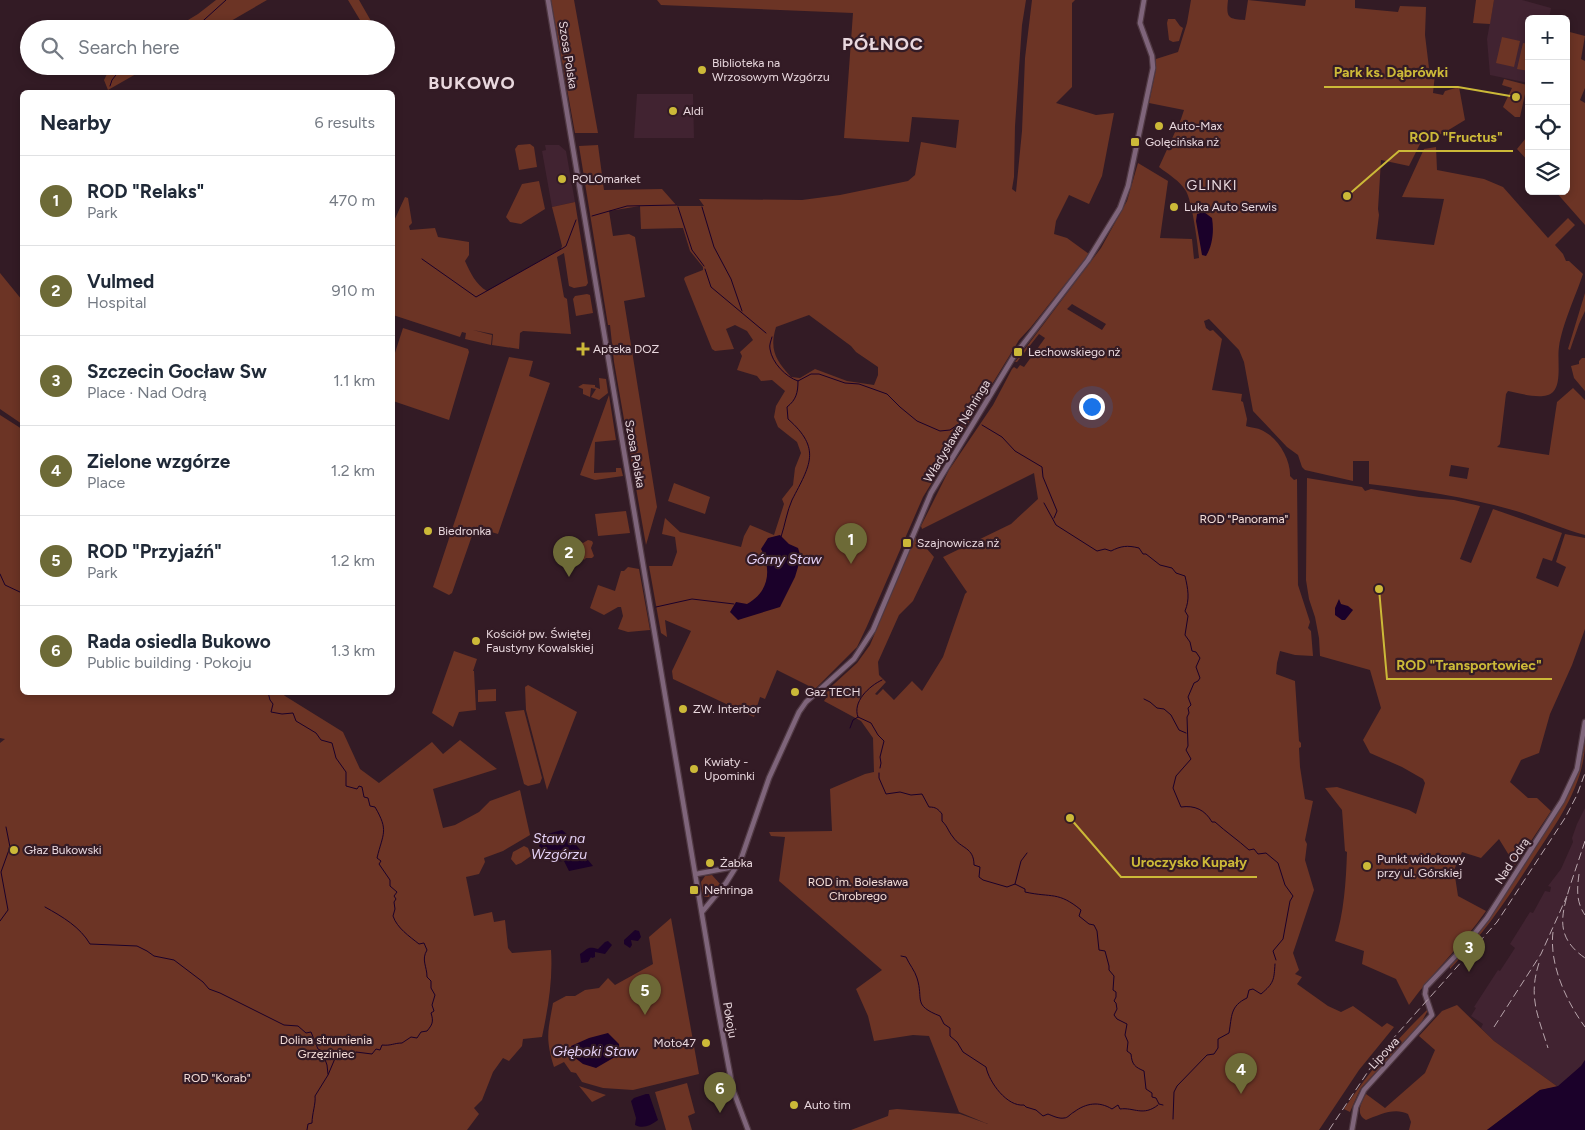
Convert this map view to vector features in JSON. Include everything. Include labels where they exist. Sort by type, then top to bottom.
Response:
[{"type":"street","name":"Szosa Polska","points":[[548,0],[702,912]]},
{"type":"street","name":"Władysława Nehringa","points":[[702,912],[739,864],[769,778],[799,712],[806,702],[848,665],[863,647],[874,628],[931,493],[1011,360],[1090,258],[1121,205],[1128,186],[1153,66],[1152,56],[1140,23],[1144,0]]},
{"type":"street","name":"Nad Odrą","points":[[1425,994],[1427,986],[1464,947],[1486,918],[1562,801],[1577,769],[1585,722]]},
{"type":"street","points":[[696,874],[731,868],[739,864]]},
{"type":"street","name":"Pokoju","points":[[702,912],[731,1083],[748,1130]]},
{"type":"street","name":"Lipowa","points":[[1352,1130],[1357,1104],[1365,1088],[1432,1015],[1425,994]]},
{"type":"shaded area","points":[[1494,0],[1522,0],[1551,8],[1550,15],[1525,15],[1525,82],[1490,75],[1487,39]]},
{"type":"shaded area","points":[[637,94],[693,94],[694,138],[634,138]]},
{"type":"shaded area","points":[[545,145],[559,145],[566,151],[575,202],[552,207],[542,151],[546,150]]},
{"type":"shaded area","points":[[1585,808],[1585,1060],[1558,1087],[1494,1041],[1481,1028],[1483,1024],[1471,1016],[1476,1008],[1474,1007],[1515,948],[1510,944],[1530,912],[1533,913],[1545,891],[1550,892],[1551,887],[1548,886],[1561,869],[1573,842],[1572,838],[1577,824]]},
{"type":"green space","points":[[216,0],[267,0],[233,20],[188,20]]},
{"type":"green space","points":[[348,0],[359,0],[370,20],[360,20]]},
{"type":"green space","points":[[551,0],[574,0],[598,133],[575,133]]},
{"type":"green space","points":[[657,0],[1026,0],[1022,25],[1015,126],[1012,189],[1016,192],[1022,131],[1025,58],[1032,0],[1075,0],[1072,3],[1072,87],[1056,103],[1096,115],[1114,113],[1102,176],[1089,204],[1069,195],[1056,221],[1054,234],[1067,238],[1089,254],[1019,340],[923,497],[857,647],[815,689],[777,670],[765,699],[760,697],[754,717],[673,679],[672,671],[691,631],[665,620],[667,637],[661,633],[649,566],[672,566],[677,552],[675,537],[662,534],[665,518],[680,532],[741,547],[750,525],[774,535],[784,504],[782,499],[793,485],[795,468],[801,453],[797,442],[778,427],[774,417],[776,406],[785,391],[772,380],[761,381],[757,376],[737,370],[742,356],[740,352],[753,340],[747,331],[735,325],[726,329],[734,349],[715,351],[712,349],[684,279],[703,270],[703,267],[690,251],[683,228],[641,229],[640,206],[609,211],[613,236],[629,234],[635,237],[645,297],[624,301],[657,507],[646,545],[579,146],[598,145],[604,190],[662,189],[677,206],[704,206],[699,199],[802,200],[840,195],[908,181],[915,175],[921,142],[956,148],[959,120],[912,117],[909,142],[844,138],[853,13],[661,5]],"holes":[[[809,315],[851,346],[856,352],[878,367],[878,375],[874,385],[847,381],[815,369],[800,378],[791,377],[778,360],[773,342],[776,327]]]},
{"type":"green space","points":[[1191,0],[1228,0],[1227,11],[1229,16],[1245,20],[1248,0],[1305,6],[1306,0],[1355,0],[1355,8],[1398,12],[1400,6],[1426,7],[1425,35],[1429,68],[1438,72],[1435,74],[1433,93],[1443,95],[1445,91],[1459,87],[1465,120],[1442,134],[1423,138],[1409,166],[1381,160],[1376,239],[1434,245],[1444,199],[1402,197],[1424,149],[1436,147],[1437,170],[1484,179],[1503,187],[1548,238],[1568,218],[1575,225],[1555,245],[1566,261],[1569,261],[1583,274],[1561,338],[1556,388],[1549,395],[1544,396],[1531,396],[1508,391],[1506,394],[1500,444],[1497,447],[1549,455],[1557,402],[1573,388],[1585,400],[1585,535],[1516,511],[1480,502],[1425,491],[1369,484],[1369,461],[1353,461],[1353,481],[1305,470],[1298,455],[1287,447],[1253,411],[1244,362],[1239,350],[1209,319],[1204,321],[1206,328],[1210,331],[1213,330],[1222,339],[1212,390],[1242,394],[1241,401],[1243,402],[1247,419],[1246,426],[1263,431],[1275,440],[1286,457],[1290,476],[1294,480],[1297,479],[1298,585],[1310,622],[1308,628],[1311,631],[1313,656],[1295,655],[1280,651],[1276,674],[1295,681],[1299,741],[1301,743],[1299,748],[1300,767],[1305,799],[1313,801],[1305,840],[1307,844],[1305,860],[1314,890],[1293,953],[1299,970],[1295,974],[1302,977],[1297,984],[1328,1006],[1341,1012],[1353,1006],[1382,1027],[1387,1023],[1394,1027],[1359,1070],[1319,1130],[851,1130],[888,1116],[889,1110],[897,1109],[960,1114],[988,1124],[959,1112],[929,1036],[913,1035],[874,1041],[868,1016],[856,989],[882,970],[779,881],[785,837],[771,836],[769,832],[832,831],[830,789],[874,772],[873,738],[861,721],[824,701],[826,698],[823,694],[857,663],[870,645],[915,538],[934,557],[913,601],[899,615],[878,662],[879,675],[886,682],[875,694],[877,695],[883,689],[894,700],[912,681],[922,691],[943,657],[967,592],[943,557],[1011,524],[1038,499],[1034,473],[922,529],[921,526],[949,470],[993,405],[1012,369],[1014,367],[1017,369],[1020,365],[1024,367],[1045,338],[1039,334],[1017,362],[1015,362],[1101,248],[1127,201],[1138,163],[1168,181],[1160,238],[1192,239],[1194,259],[1199,258],[1192,213],[1186,191],[1159,167],[1184,110],[1149,103],[1156,69],[1156,59],[1178,52],[1187,23]],"holes":[[[1072,304],[1106,324],[1102,330],[1067,309]],[[1451,465],[1469,468],[1467,479],[1449,476]]]},
{"type":"green space","points":[[1476,0],[1494,0],[1490,24],[1473,23]]},
{"type":"green space","points":[[1168,19],[1175,19],[1183,28],[1179,41],[1173,42],[1169,40]]},
{"type":"green space","points":[[1570,32],[1585,36],[1581,59],[1585,61],[1585,88],[1580,100],[1585,103],[1585,225],[1559,195],[1570,195]]},
{"type":"green space","points":[[1502,37],[1520,41],[1514,67],[1496,63]]},
{"type":"green space","points":[[1523,43],[1525,43],[1525,70],[1517,69]]},
{"type":"green space","points":[[106,75],[134,75],[108,90],[104,80]]},
{"type":"green space","points":[[1504,79],[1525,84],[1520,117],[1515,117],[1503,107],[1512,88],[1502,85]]},
{"type":"green space","points":[[1525,139],[1525,158],[1517,149]]},
{"type":"green space","points":[[530,144],[534,147],[537,167],[519,170],[515,149],[518,145]]},
{"type":"green space","points":[[539,181],[545,209],[521,224],[510,222],[506,217],[522,184]]},
{"type":"green space","points":[[405,197],[408,198],[412,223],[409,226],[410,230],[435,228],[438,237],[469,242],[469,255],[465,261],[471,274],[487,291],[561,249],[562,246],[552,207],[575,202],[588,283],[586,286],[574,288],[569,286],[564,253],[557,257],[564,297],[567,299],[571,334],[523,331],[520,333],[519,349],[492,345],[493,334],[473,330],[492,335],[491,345],[465,339],[466,333],[462,332],[460,337],[395,316],[395,219]]},
{"type":"green space","points":[[0,273],[20,298],[20,423],[0,409]]},
{"type":"green space","points":[[1585,293],[1585,311],[1570,350],[1568,349]]},
{"type":"green space","points":[[590,295],[593,313],[576,316],[573,299],[575,296]]},
{"type":"green space","points":[[403,328],[468,349],[469,352],[449,420],[395,402],[395,353]]},
{"type":"green space","points":[[509,357],[533,361],[529,376],[550,383],[498,534],[475,527],[452,593],[449,595],[433,587]]},
{"type":"green space","points":[[1582,358],[1585,358],[1585,391],[1574,378],[1571,366],[1579,364]]},
{"type":"green space","points":[[599,378],[606,379],[608,393],[599,400],[591,397],[596,389],[591,388],[590,397],[583,394],[583,389],[578,387],[583,384],[595,385],[595,387],[600,389]]},
{"type":"green space","points":[[609,395],[616,440],[595,442],[594,473],[616,472],[616,468],[621,468],[623,476],[595,480],[580,475]]},
{"type":"green space","points":[[0,415],[20,428],[20,695],[284,695],[343,732],[360,769],[379,783],[432,742],[443,754],[460,740],[497,769],[433,789],[443,828],[455,825],[479,812],[490,801],[520,790],[530,835],[503,851],[484,858],[485,862],[479,874],[466,877],[474,916],[492,912],[494,922],[505,920],[508,948],[512,953],[551,950],[551,983],[542,1037],[523,1039],[522,1046],[509,1061],[503,1058],[493,1072],[482,1100],[474,1108],[479,1114],[467,1130],[0,1130],[0,743],[5,739],[0,738]]},
{"type":"green space","points":[[1307,478],[1362,487],[1365,491],[1371,489],[1419,497],[1454,500],[1480,506],[1460,559],[1471,563],[1493,509],[1562,533],[1552,561],[1543,558],[1536,578],[1558,587],[1566,567],[1556,562],[1565,534],[1585,538],[1585,629],[1572,665],[1550,714],[1539,753],[1521,760],[1510,782],[1528,798],[1537,798],[1551,811],[1515,865],[1499,839],[1481,858],[1462,852],[1454,870],[1458,896],[1486,911],[1409,1005],[1396,979],[1362,964],[1364,951],[1335,941],[1344,897],[1347,852],[1345,851],[1342,810],[1325,788],[1337,787],[1409,810],[1416,814],[1425,783],[1423,779],[1402,767],[1370,753],[1363,740],[1381,708],[1370,670],[1320,656],[1319,638],[1306,580]]},
{"type":"green space","points":[[674,483],[710,497],[705,514],[668,501]]},
{"type":"green space","points":[[626,511],[630,533],[598,536],[595,514]]},
{"type":"green space","points":[[569,539],[578,540],[583,543],[588,540],[592,541],[591,548],[594,556],[584,560],[581,557],[576,559],[567,556],[573,553],[577,555],[580,553],[580,548],[566,543]]},
{"type":"green space","points":[[628,567],[639,569],[650,630],[628,632],[618,629],[623,616],[621,607],[604,615],[590,608],[598,585],[615,591],[621,571]]},
{"type":"green space","points":[[454,651],[477,659],[473,671],[476,710],[459,712],[453,727],[432,713]]},
{"type":"green space","points":[[528,685],[577,712],[547,790],[526,710],[525,687]]},
{"type":"green space","points":[[496,689],[496,701],[478,702],[478,690]]},
{"type":"green space","points":[[524,710],[542,778],[540,783],[528,786],[524,784],[505,712]]},
{"type":"green space","points":[[1585,741],[1584,758],[1580,774],[1559,819],[1494,917],[1450,969],[1507,893],[1560,808],[1574,783],[1583,756]]},
{"type":"green space","points":[[524,846],[528,848],[531,856],[516,865],[511,859],[513,852]]},
{"type":"green space","points":[[712,875],[720,884],[709,897],[705,897],[701,882],[705,876]]},
{"type":"green space","points":[[671,918],[699,1074],[633,1090],[603,1088],[582,1082],[576,1073],[571,1072],[564,1062],[554,1067],[549,1049],[548,1035],[553,1003],[566,996],[575,996],[585,990],[599,988],[608,978],[615,985],[653,964],[649,937]]},
{"type":"green space","points":[[1457,1005],[1494,1041],[1558,1087],[1540,1090],[1487,1130],[1409,1130],[1411,1122],[1408,1114],[1397,1111],[1387,1112],[1366,1120],[1363,1118],[1360,1108],[1366,1094],[1385,1108],[1425,1073],[1435,1050],[1419,1036],[1442,1011]]},
{"type":"green space","points":[[1427,1010],[1421,1023],[1361,1088],[1350,1112],[1344,1109],[1383,1057]]},
{"type":"green space","points":[[687,1083],[695,1113],[688,1116],[692,1130],[666,1130],[655,1092]]},
{"type":"green space","points":[[579,1086],[606,1095],[592,1102]]},
{"type":"water","points":[[1204,212],[1212,218],[1213,227],[1212,242],[1206,256],[1202,255],[1196,221],[1197,214]]},
{"type":"water","name":"Górny Staw","points":[[780,535],[789,544],[798,548],[801,557],[795,577],[780,607],[738,620],[730,612],[736,602],[747,604],[764,587],[767,565],[761,549],[768,538]]},
{"type":"water","points":[[1339,599],[1341,604],[1353,610],[1345,620],[1335,615],[1335,608]]},
{"type":"water","name":"Staw na Wzgórzu","points":[[562,830],[593,866],[569,871],[564,861],[550,862],[547,856],[541,856],[538,839],[540,836]]},
{"type":"water","points":[[635,930],[639,931],[641,937],[638,941],[631,940],[632,945],[630,948],[624,944],[624,940]]},
{"type":"water","points":[[608,941],[612,945],[605,954],[595,952],[595,957],[591,957],[588,962],[581,963],[580,954],[586,949],[598,949]]},
{"type":"water","name":"Głęboki Staw","points":[[608,1033],[619,1044],[620,1054],[596,1068],[583,1064],[574,1057],[571,1046],[589,1038]]},
{"type":"water","points":[[1585,1060],[1585,1130],[1487,1130],[1540,1090],[1558,1086],[1581,1066]]},
{"type":"water","points":[[649,1094],[658,1120],[641,1127],[635,1125],[636,1118],[631,1101]]},
{"type":"waterway","points":[[204,20],[226,0]]},
{"type":"waterway","points":[[110,86],[116,75]]},
{"type":"waterway","points":[[592,216],[627,206],[676,205]]},
{"type":"waterway","points":[[678,207],[692,250],[704,266]]},
{"type":"waterway","points":[[702,207],[714,247],[731,279],[742,311]]},
{"type":"waterway","points":[[422,259],[476,297],[566,246],[576,220]]},
{"type":"waterway","points":[[705,269],[711,287],[766,333]]},
{"type":"waterway","points":[[772,337],[770,344],[771,354],[780,369],[793,379],[798,381],[811,374],[819,374],[845,383],[859,384],[887,394],[917,421],[940,431],[950,430],[962,422]]},
{"type":"waterway","points":[[781,537],[790,504],[804,477],[809,458],[806,439],[788,419],[787,407],[796,396],[798,381]]},
{"type":"waterway","points":[[982,425],[1002,437],[1015,451],[1042,467],[1043,477],[1057,511],[1054,518]]},
{"type":"waterway","points":[[1044,503],[1056,525],[1097,551],[1105,549],[1111,551],[1124,546],[1139,548],[1143,554],[1146,554],[1160,565],[1172,568],[1176,573],[1185,576],[1188,594],[1185,611],[1188,616],[1185,635],[1190,642],[1192,651],[1196,652],[1200,658],[1196,667],[1200,678],[1194,683],[1188,697],[1191,705],[1188,708],[1188,746],[1186,750],[1191,759],[1176,776],[1173,788],[1181,807],[1199,809],[1212,822],[1215,822],[1249,850],[1254,849],[1258,854],[1266,853],[1278,863],[1285,885],[1293,896],[1290,901],[1283,939],[1273,951],[1276,960]]},
{"type":"waterway","points":[[0,574],[5,585],[20,592]]},
{"type":"waterway","points":[[656,607],[692,599],[734,604]]},
{"type":"waterway","points":[[858,717],[857,706],[863,695],[882,680]]},
{"type":"waterway","points":[[269,695],[273,704],[271,712],[293,713],[296,721],[316,733],[321,740],[332,743],[336,758],[346,772],[346,786],[357,789],[359,786],[362,787],[364,797],[368,798],[370,806],[375,807],[383,827],[383,837],[377,858],[381,861],[379,864],[390,880],[390,886],[397,892],[394,896],[396,899],[393,916],[397,924],[407,935],[419,944],[424,943],[427,950],[424,960],[427,977],[431,981],[431,988],[435,995],[432,1005],[434,1011],[431,1013],[431,1025],[427,1031],[421,1032],[417,1038],[411,1037],[402,1043],[382,1045],[380,1050],[376,1049],[372,1054],[356,1052],[353,1057],[345,1054],[336,1056],[328,1075],[315,1096],[312,1123],[308,1124],[307,1130]]},
{"type":"waterway","points":[[1144,699],[1157,708],[1164,709],[1171,715],[1179,730],[1186,733]]},
{"type":"waterway","points":[[850,728],[853,720],[858,717],[871,723],[884,741],[880,757],[880,768]]},
{"type":"waterway","points":[[879,773],[879,778],[886,794],[900,792],[911,795],[922,794],[929,807],[935,808],[942,814],[942,821],[951,835],[969,851],[974,865],[980,867],[979,877],[983,880],[1007,887],[1015,884],[1025,889],[1025,892],[1054,896],[1066,900],[1081,910],[1079,916],[1089,924],[1094,925],[1097,931],[1099,950],[1105,951],[1109,970],[1114,976],[1113,990],[1116,992],[1114,1001],[1117,1009],[1114,1015],[1117,1019],[1127,1024],[1125,1035],[1128,1042],[1127,1051],[1131,1054],[1134,1065],[1144,1071],[1146,1089],[1152,1093],[1152,1097],[1156,1098],[1159,1104],[1163,1105]]},
{"type":"waterway","points":[[0,921],[8,910],[1,872],[10,847],[6,827]]},
{"type":"waterway","points":[[1015,884],[1021,861],[1027,853]]},
{"type":"waterway","points":[[45,907],[76,927],[90,944],[137,946],[154,956],[174,960],[203,982],[209,989],[284,1025],[298,1026],[306,1033],[311,1032],[318,1049],[322,1051],[328,1074]]},
{"type":"waterway","points":[[901,956],[906,957],[916,975],[922,1005],[940,1016],[944,1024],[950,1028],[950,1036],[957,1042],[963,1052],[986,1067],[995,1086],[1011,1102],[1036,1110],[1043,1116],[1048,1114],[1062,1118],[1093,1104],[1107,1106],[1112,1109],[1118,1105],[1120,1109],[1143,1111],[1153,1109],[1158,1105]]},
{"type":"waterway","points":[[1173,1119],[1174,1092],[1177,1086],[1207,1055],[1214,1054],[1218,1048],[1218,1039],[1229,1033],[1233,1012],[1237,1004],[1247,998],[1249,990],[1253,989],[1261,994],[1269,987],[1274,978],[1275,964]]},
{"type":"railway","points":[[1329,1130],[1381,1052],[1497,922],[1565,818],[1577,795],[1585,773]]},
{"type":"railway","points":[[1585,841],[1564,907],[1563,916],[1565,934],[1569,942],[1585,958]]},
{"type":"railway","points":[[1579,874],[1578,895],[1585,915]]},
{"type":"railway","points":[[1494,1027],[1541,954],[1567,896]]},
{"type":"railway","points":[[1553,932],[1552,944],[1560,982],[1571,1006],[1585,1027]]},
{"type":"railway","points":[[1539,963],[1534,996],[1548,1048]]},
{"type":"place","name":"Biblioteka na Wrzosowym Wzgórzu","points":[[702,70]]},
{"type":"place","name":"Park ks. Dąbrówki","points":[[1516,97]]},
{"type":"place","name":"Aldi","points":[[673,111]]},
{"type":"place","name":"Auto-Max","points":[[1159,126]]},
{"type":"place","name":"Golęcińska nż","points":[[1135,142]]},
{"type":"place","name":"POLOmarket","points":[[562,179]]},
{"type":"place","name":"ROD \"Fructus\"","points":[[1347,196]]},
{"type":"place","name":"Luka Auto Serwis","points":[[1174,207]]},
{"type":"place","name":"Apteka DOZ","points":[[583,349]]},
{"type":"place","name":"Lechowskiego nż","points":[[1018,352]]},
{"type":"place","name":"Biedronka","points":[[428,531]]},
{"type":"place","name":"Szajnowicza nż","points":[[907,543]]},
{"type":"place","name":"ROD \"Relaks\"","points":[[851,564]]},
{"type":"place","name":"Vulmed","points":[[569,577]]},
{"type":"place","name":"ROD \"Transportowiec\"","points":[[1379,589]]},
{"type":"place","name":"Kościół pw. Świętej Faustyny Kowalskiej","points":[[476,641]]},
{"type":"place","name":"Gaz TECH","points":[[795,692]]},
{"type":"place","name":"ZW. Interbor","points":[[683,709]]},
{"type":"place","name":"Kwiaty - Upominki","points":[[694,769]]},
{"type":"place","name":"Uroczysko Kupały","points":[[1070,818]]},
{"type":"place","name":"Głaz Bukowski","points":[[14,850]]},
{"type":"place","name":"Żabka","points":[[710,863]]},
{"type":"place","name":"Punkt widokowy przy ul. Górskiej","points":[[1367,866]]},
{"type":"place","name":"Nehringa","points":[[694,890]]},
{"type":"place","name":"Szczecin Gocław Sw","points":[[1469,972]]},
{"type":"place","name":"ROD \"Przyjaźń\"","points":[[645,1015]]},
{"type":"place","name":"Moto47","points":[[706,1043]]},
{"type":"place","name":"Zielone wzgórze","points":[[1241,1094]]},
{"type":"place","name":"Auto tim","points":[[794,1105]]},
{"type":"place","name":"Rada osiedla Bukowo","points":[[720,1113]]},
{"type":"district","name":"PÓŁNOC","points":[[883,44]]},
{"type":"district","name":"BUKOWO","points":[[472,83]]},
{"type":"district","name":"GLINKI","points":[[1212,185]]},
{"type":"park label","name":"ROD \"Panorama\"","points":[[1244,519]]},
{"type":"park label","name":"ROD im. Bolesława Chrobrego","points":[[858,889]]},
{"type":"park label","name":"Dolina strumienia Grzęziniec","points":[[326,1047]]},
{"type":"park label","name":"ROD \"Korab\"","points":[[217,1078]]}]
